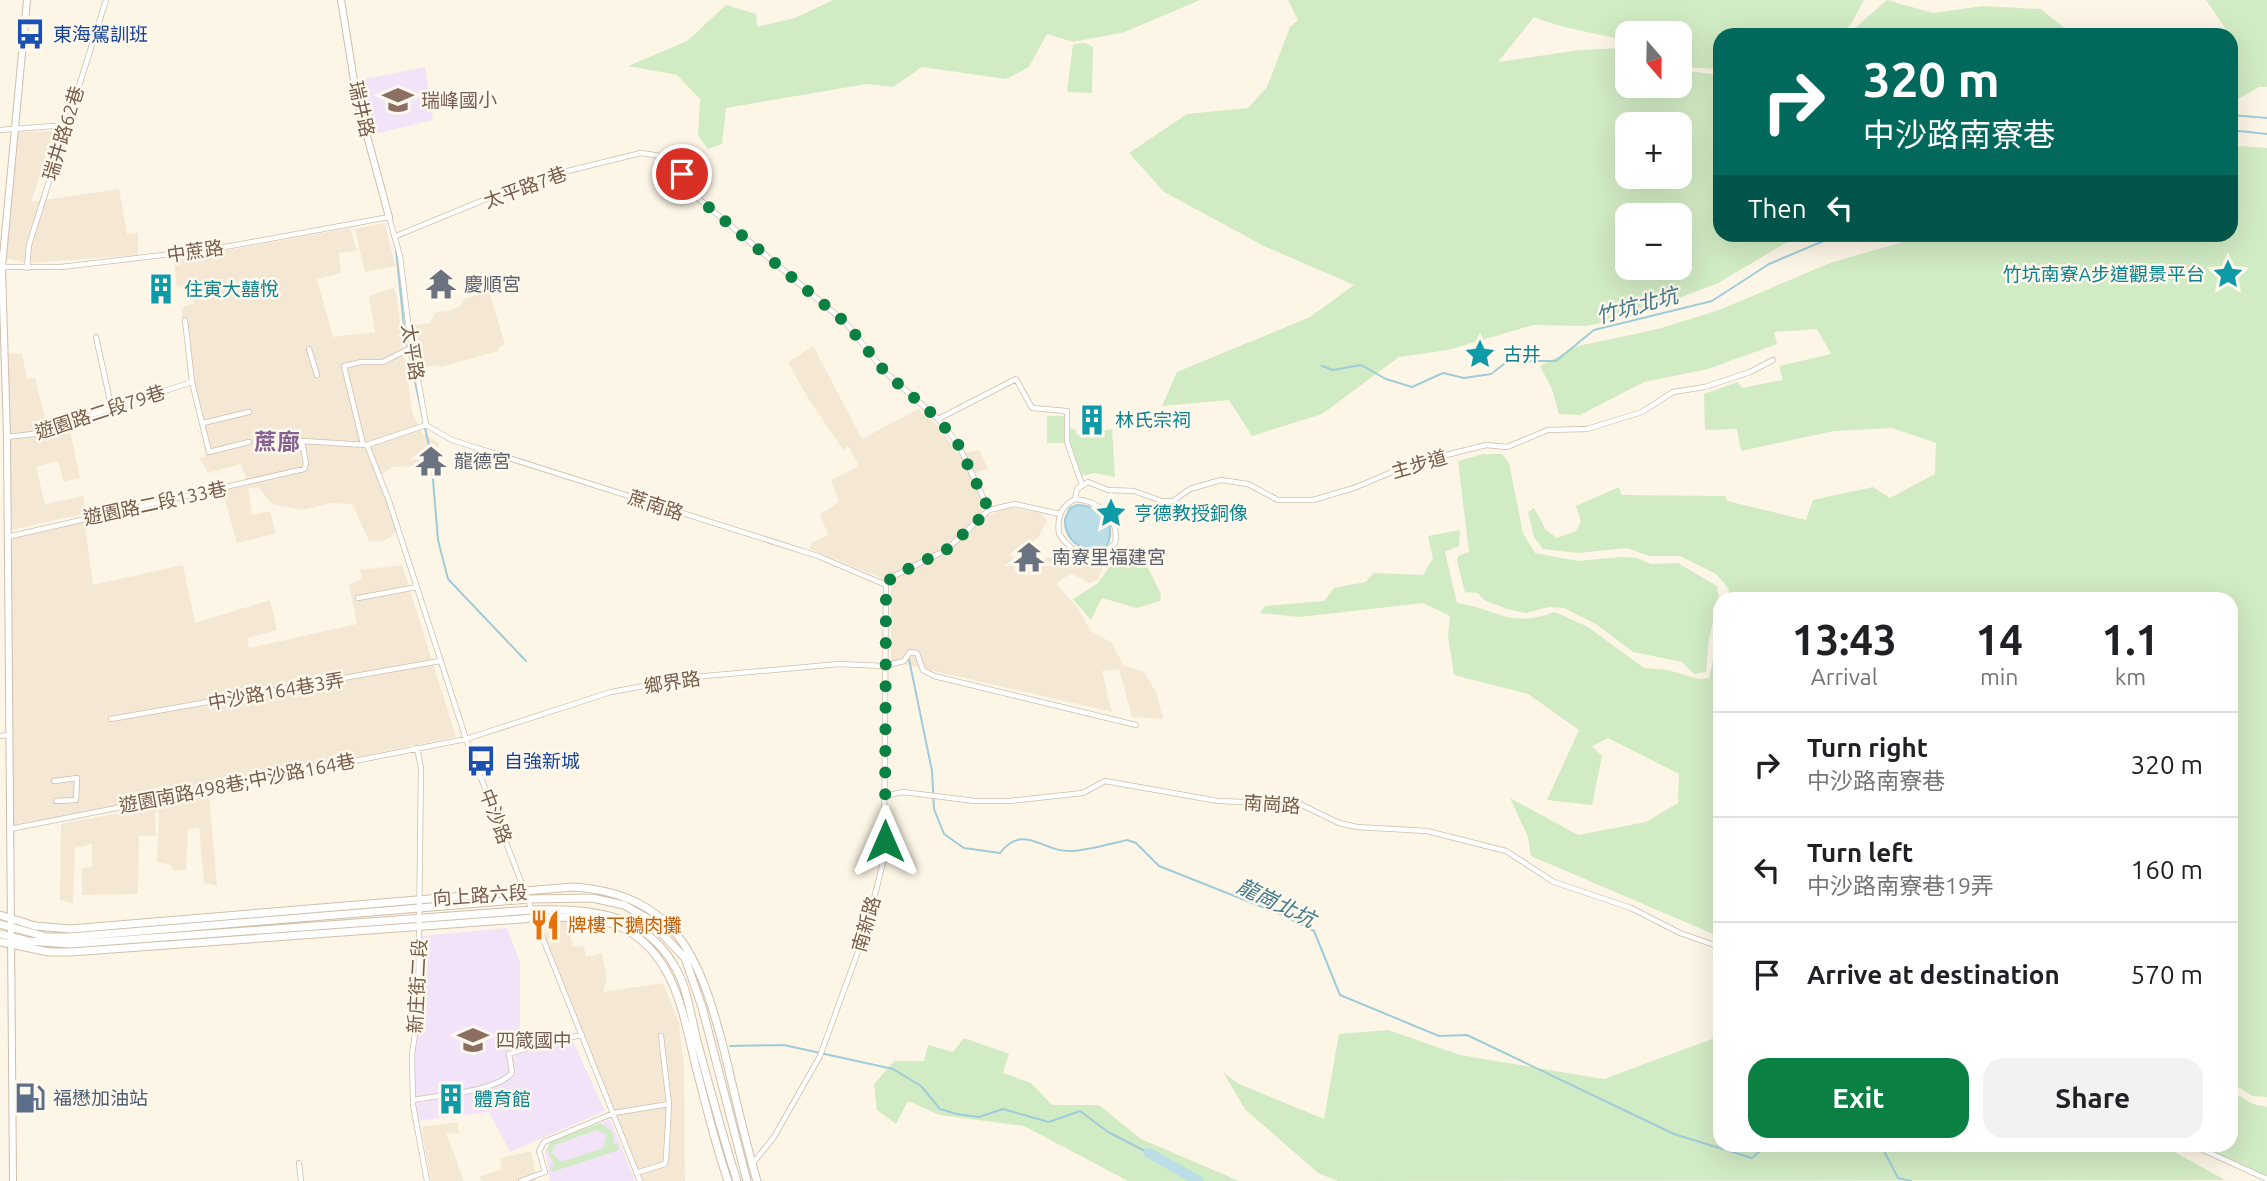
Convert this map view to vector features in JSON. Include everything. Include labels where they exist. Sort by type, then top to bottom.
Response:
[{"type":"main road","name":"向上路六段","points":[[0,915],[10,920],[70,929],[527,895],[573,887],[610,892],[649,910],[684,943],[707,986],[757,1181]]},
{"type":"main road","name":"向上路六段","points":[[527,895],[592,898],[624,905],[658,927],[685,958],[702,1006],[747,1181]]},
{"type":"main road","name":"向上路六段","points":[[11,933],[70,937],[419,902]]},
{"type":"main road","name":"向上路六段","points":[[0,942],[10,946],[71,952],[420,928],[587,909],[620,918],[648,936],[672,963],[684,987],[736,1179]]},
{"type":"main road","name":"向上路六段","points":[[11,933],[70,944],[419,918],[533,914],[587,918],[617,925],[644,942],[665,967],[683,1009],[727,1181]]},
{"type":"main road","points":[[0,923],[11,933]]},
{"type":"main road","points":[[0,934],[11,933]]},
{"type":"street","points":[[13,1181],[4,463],[7,438],[3,427],[1,267],[27,0]]},
{"type":"street","name":"瑞井路62巷","points":[[27,268],[29,245],[106,0]]},
{"type":"street","name":"瑞井路","points":[[341,0],[357,99],[389,217]]},
{"type":"street","points":[[0,130],[53,126]]},
{"type":"street","name":"太平路7巷","points":[[396,236],[535,179],[642,153],[658,154],[675,162],[699,199],[846,323],[885,372],[938,419]]},
{"type":"street","name":"中蔗路","points":[[1,267],[27,268],[214,249],[389,217]]},
{"type":"street","name":"太平路","points":[[389,217],[396,236],[426,425]]},
{"type":"street","points":[[185,320],[192,382],[209,452],[249,442]]},
{"type":"street","points":[[96,338],[112,410]]},
{"type":"street","name":"中沙路","points":[[412,346],[383,362],[361,362],[344,366],[365,445],[417,587],[466,739],[640,1181]]},
{"type":"street","points":[[309,349],[317,375]]},
{"type":"street","name":"主步道","points":[[1082,485],[1094,481],[1108,490],[1134,491],[1162,501],[1173,501],[1191,489],[1221,480],[1248,484],[1278,500],[1314,500],[1354,488],[1391,470],[1486,445],[1507,447],[1548,430],[1587,429],[1642,412],[1673,392],[1704,387],[1750,372],[1773,360]]},
{"type":"street","points":[[989,510],[958,444],[938,419],[1016,379],[1032,408],[1067,411],[1067,442],[1082,485],[1075,499],[1064,506],[1059,514],[1059,534],[1077,552],[1095,556],[1110,549],[1116,536],[1112,519],[1097,504],[1075,499]]},
{"type":"street","name":"遊園路二段79巷","points":[[7,438],[33,434],[192,382]]},
{"type":"street","points":[[203,423],[248,412]]},
{"type":"street","points":[[365,445],[426,425]]},
{"type":"street","name":"蔗南路","points":[[426,425],[452,440],[818,556],[886,585]]},
{"type":"street","name":"遊園路二段133巷","points":[[6,537],[304,469],[306,464],[302,441],[365,445]]},
{"type":"street","points":[[886,585],[892,577],[946,550],[989,510],[1015,504],[1059,514]]},
{"type":"street","name":"南新路","points":[[727,1181],[736,1179],[752,1165],[774,1137],[820,1056],[867,928],[884,858],[886,585]]},
{"type":"street","points":[[358,598],[417,587]]},
{"type":"street","points":[[0,636],[8,635]]},
{"type":"street","points":[[885,666],[904,661],[910,652],[917,653],[923,670],[934,676],[1136,724]]},
{"type":"street","name":"中沙路164巷3弄","points":[[111,719],[440,661]]},
{"type":"street","name":"鄉界路","points":[[466,739],[611,692],[694,677],[839,664],[885,666]]},
{"type":"street","points":[[0,736],[9,735]]},
{"type":"street","name":"遊園南路498巷;中沙路164巷","points":[[9,829],[466,739]]},
{"type":"street","name":"新庄街二段","points":[[417,748],[421,768],[420,928],[418,1014],[412,1054],[413,1100],[427,1181]]},
{"type":"street","points":[[0,768],[9,768]]},
{"type":"street","points":[[54,781],[77,778],[76,800],[56,801]]},
{"type":"street","name":"南崗路","points":[[885,796],[903,792],[975,801],[1009,800],[1083,793],[1105,781],[1218,801],[1300,804],[1339,823],[1357,827],[1427,831],[1506,851],[1554,882],[1630,908],[1680,933],[1713,945]]},
{"type":"street","points":[[413,1100],[502,1081],[512,1073],[509,1054],[541,1043],[582,1035]]},
{"type":"street","points":[[636,1173],[665,1164],[670,1104],[661,1036]]},
{"type":"street","points":[[521,1181],[545,1172],[539,1146],[614,1113],[670,1104]]},
{"type":"street","points":[[2207,1152],[2267,1180]]},
{"type":"street","points":[[299,1163],[302,1181]]},
{"type":"shaded area","name":"瑞峰國小","points":[[425,67],[433,120],[375,134],[360,80]]},
{"type":"shaded area","points":[[55,131],[31,202],[119,189],[127,234],[138,233],[138,255],[27,263],[5,258],[17,132]]},
{"type":"shaded area","points":[[385,223],[395,266],[365,272],[355,229]]},
{"type":"shaded area","points":[[350,228],[357,251],[339,253],[341,273],[317,279],[333,337],[375,332],[369,296],[393,288],[396,292],[412,412],[422,433],[439,443],[435,465],[392,467],[380,476],[399,528],[389,538],[380,542],[369,541],[352,504],[332,503],[303,510],[272,504],[259,488],[248,488],[252,515],[270,511],[276,533],[237,543],[222,490],[243,486],[246,476],[240,464],[208,473],[200,458],[206,457],[181,308],[194,303],[190,283],[177,287],[174,260]]},
{"type":"shaded area","points":[[489,292],[505,344],[498,348],[498,351],[441,367],[437,365],[420,368],[417,350],[422,349],[414,340],[412,326],[430,323],[436,312],[450,311],[460,306],[464,299]]},
{"type":"shaded area","points":[[813,346],[862,439],[918,409],[937,425],[958,454],[979,450],[988,469],[970,475],[990,516],[1008,507],[1041,513],[1047,521],[1038,538],[1012,555],[1015,571],[1044,558],[1055,557],[1064,547],[1082,559],[1105,562],[1098,580],[1089,583],[1071,573],[1056,584],[1077,607],[1091,631],[1112,643],[1124,666],[1143,671],[1157,694],[1163,719],[1132,717],[1119,669],[1102,671],[1112,712],[891,661],[891,587],[879,577],[810,549],[812,542],[828,535],[820,514],[839,502],[831,480],[859,466],[848,446],[843,450],[806,395],[788,362]]},
{"type":"shaded area","points":[[9,353],[22,354],[27,379],[35,378],[44,415],[45,435],[70,430],[80,478],[64,482],[58,461],[36,467],[45,504],[83,496],[86,513],[7,531]]},
{"type":"shaded area","points":[[84,519],[93,585],[183,565],[195,623],[270,600],[277,630],[247,638],[249,648],[357,624],[349,584],[363,579],[360,570],[402,565],[456,737],[11,827],[9,538],[19,532]]},
{"type":"shaded area","points":[[209,796],[217,886],[204,883],[199,828],[188,829],[186,870],[173,870],[171,865],[157,862],[159,811],[155,813],[156,836],[139,836],[138,894],[82,895],[82,868],[92,867],[92,844],[75,848],[73,903],[60,900],[61,824]]},
{"type":"shaded area","points":[[566,920],[573,947],[584,946],[586,957],[602,953],[607,979],[603,992],[663,983],[679,1023],[684,1066],[685,1181],[642,1181],[576,1023],[540,922]]},
{"type":"shaded area","name":"四箴國中","points":[[507,928],[520,962],[520,1039],[571,1037],[605,1111],[510,1152],[489,1112],[417,1121],[413,1055],[421,936]]},
{"type":"shaded area","points":[[610,1119],[635,1181],[550,1181],[545,1149]]},
{"type":"shaded area","points":[[458,1122],[459,1134],[446,1133],[464,1181],[431,1181],[421,1127]]},
{"type":"shaded area","points":[[531,1151],[537,1181],[482,1181],[479,1177],[502,1169],[500,1158]]},
{"type":"green space","points":[[833,0],[1200,0],[1125,32],[1073,42],[1047,34],[1029,67],[1006,79],[922,67],[893,87],[867,84],[726,108],[722,144],[708,149],[698,136],[700,99],[677,75],[628,66],[687,41],[726,5],[756,14],[757,27],[795,18]]},
{"type":"green space","points":[[1288,0],[1864,0],[1847,28],[1713,28],[1713,69],[1692,68],[1692,21],[1615,21],[1615,38],[1534,17],[1498,62],[1580,50],[1615,48],[1615,98],[1692,98],[1692,72],[1713,74],[1713,242],[1787,242],[1718,283],[1627,318],[1586,326],[1533,325],[1448,350],[1399,357],[1322,414],[1252,436],[1229,400],[1162,406],[1177,372],[1310,317],[1354,285],[1264,246],[1164,192],[1129,153],[1187,114],[1248,108],[1267,87],[1290,27],[1298,20]]},
{"type":"green space","points":[[1887,0],[1933,13],[1983,6],[2041,9],[2064,28],[1855,28]]},
{"type":"green space","points":[[2206,0],[2267,0],[2267,87],[2259,87],[2238,99],[2238,28],[2225,28]]},
{"type":"green space","points":[[1085,43],[1093,47],[1092,93],[1067,92],[1073,44]]},
{"type":"green space","points":[[2238,148],[2267,148],[2267,1097],[2252,1096],[2238,1087],[2238,592],[1728,592],[1729,589],[1716,574],[1680,556],[1649,556],[1627,548],[1578,553],[1543,549],[1534,537],[1528,512],[1534,508],[1546,530],[1557,538],[1576,531],[1581,521],[1576,506],[1619,487],[1622,495],[1725,496],[1727,501],[1806,520],[1813,500],[1873,487],[1890,498],[1935,474],[1936,443],[1892,428],[1834,431],[1741,451],[1737,429],[1705,430],[1704,394],[1738,382],[1742,388],[1783,380],[1779,366],[1831,354],[1817,329],[1774,332],[1777,344],[1708,369],[1644,382],[1580,415],[1559,414],[1552,389],[1540,366],[1578,346],[1658,329],[1719,310],[1830,263],[1904,242],[2238,242]]},
{"type":"green space","points":[[1047,416],[1065,416],[1065,443],[1047,443]]},
{"type":"green space","points":[[1069,428],[1075,429],[1077,435],[1112,429],[1115,477],[1095,473],[1081,476],[1071,449]]},
{"type":"green space","points":[[1483,454],[1502,454],[1509,463],[1523,533],[1535,553],[1578,561],[1621,557],[1637,558],[1651,564],[1678,563],[1717,586],[1718,592],[1713,592],[1713,623],[1706,672],[1694,674],[1682,662],[1633,652],[1596,624],[1564,608],[1549,607],[1526,613],[1484,600],[1478,593],[1465,592],[1457,561],[1458,556],[1469,552],[1458,461]]},
{"type":"green space","points":[[1460,530],[1459,546],[1445,552],[1457,603],[1514,618],[1526,619],[1555,612],[1588,627],[1644,668],[1668,670],[1699,679],[1709,678],[1713,660],[1713,934],[1531,856],[1528,837],[1510,798],[1578,835],[1646,822],[1678,803],[1679,774],[1608,738],[1592,746],[1602,756],[1592,805],[1547,800],[1579,730],[1528,694],[1454,675],[1448,636],[1450,616],[1423,603],[1300,617],[1260,613],[1265,606],[1324,601],[1334,588],[1366,582],[1373,573],[1423,575],[1433,558],[1428,536]]},
{"type":"green space","points":[[1116,552],[1148,568],[1161,594],[1160,601],[1137,608],[1102,598],[1091,620],[1073,599],[1098,583],[1108,569],[1100,563],[1109,560]]},
{"type":"green space","points":[[1388,1030],[1460,1055],[1604,1079],[1713,1039],[1713,1152],[2175,1152],[2225,1180],[1338,1181],[1318,1173],[1245,1109],[1223,1072],[1239,1084],[1324,1119],[1339,1034]]},
{"type":"green space","points":[[964,1038],[1009,1054],[1003,1073],[1031,1083],[1052,1105],[1099,1105],[1141,1139],[1239,1181],[1128,1181],[1024,1126],[940,1115],[908,1101],[896,1124],[877,1110],[874,1084],[894,1061],[924,1061],[928,1045],[953,1052]]},
{"type":"green space","points":[[2238,1095],[2253,1104],[2267,1107],[2267,1179],[2212,1152],[2238,1152]]},
{"type":"green space","points":[[600,1123],[612,1131],[614,1144],[618,1143],[619,1150],[552,1172],[550,1167],[554,1165],[547,1149],[551,1141]],"holes":[[[597,1130],[607,1135],[603,1148],[561,1162],[552,1153],[555,1145]]]},
{"type":"water","points":[[1077,505],[1094,509],[1106,519],[1110,533],[1105,549],[1083,548],[1068,534],[1065,519],[1070,508]]},
{"type":"waterway","points":[[2238,116],[2267,118]]},
{"type":"waterway","name":"竹坑北坑","points":[[2238,131],[2267,134]]},
{"type":"waterway","name":"竹坑北坑","points":[[1322,366],[1333,370],[1361,365],[1386,379],[1412,387],[1443,373],[1464,378],[1491,374],[1508,361],[1556,361],[1594,330],[1712,301],[1769,264],[1821,242]]},
{"type":"waterway","points":[[396,250],[405,336],[431,455],[438,540],[448,579],[526,661]]},
{"type":"waterway","name":"龍崗北坑","points":[[909,659],[932,771],[934,809],[944,834],[964,848],[1000,853],[1009,844],[1026,839],[1052,848],[1072,851],[1127,840],[1136,843],[1159,866],[1285,916],[1314,931],[1340,995],[1439,1036],[1467,1035],[1674,1134],[1713,1146]]},
{"type":"waterway","points":[[730,1046],[784,1045],[893,1069],[921,1086],[940,1109],[957,1114],[979,1117],[1003,1109],[1049,1122],[1080,1111],[1108,1132],[1149,1153]]},
{"type":"waterway","name":"龍崗北坑","points":[[1732,1152],[1752,1158],[1759,1152]]},
{"type":"waterway","name":"龍崗北坑","points":[[1885,1152],[1898,1178],[1911,1181]]},
{"type":"waterway","points":[[1149,1153],[1199,1181]]},
{"type":"place","name":"東海駕訓班","points":[[30,34]]},
{"type":"place","name":"瑞峰國小","points":[[398,100]]},
{"type":"place","name":"竹坑南寮A步道觀景平台","points":[[2228,274]]},
{"type":"place","name":"慶順宮","points":[[441,284]]},
{"type":"place","name":"住寅大囍悅","points":[[161,289]]},
{"type":"place","name":"古井","points":[[1480,354]]},
{"type":"place","name":"林氏宗祠","points":[[1092,420]]},
{"type":"place","name":"龍德宮","points":[[431,461]]},
{"type":"place","name":"亨德教授銅像","points":[[1111,513]]},
{"type":"place","name":"南寮里福建宮","points":[[1029,557]]},
{"type":"place","name":"自強新城","points":[[481,761]]},
{"type":"place","name":"牌樓下鵝肉攤","points":[[545,925]]},
{"type":"place","name":"四箴國中","points":[[473,1040]]},
{"type":"place","name":"福懋加油站","points":[[30,1098]]},
{"type":"place","name":"體育館","points":[[451,1099]]},
{"type":"district","name":"蔗廍","points":[[277,442]]},
{"type":"route","points":[[682,174],[699,199],[769,255],[846,323],[885,372],[938,419],[958,444],[989,510],[946,550],[892,577],[886,585],[885,841]]}]
